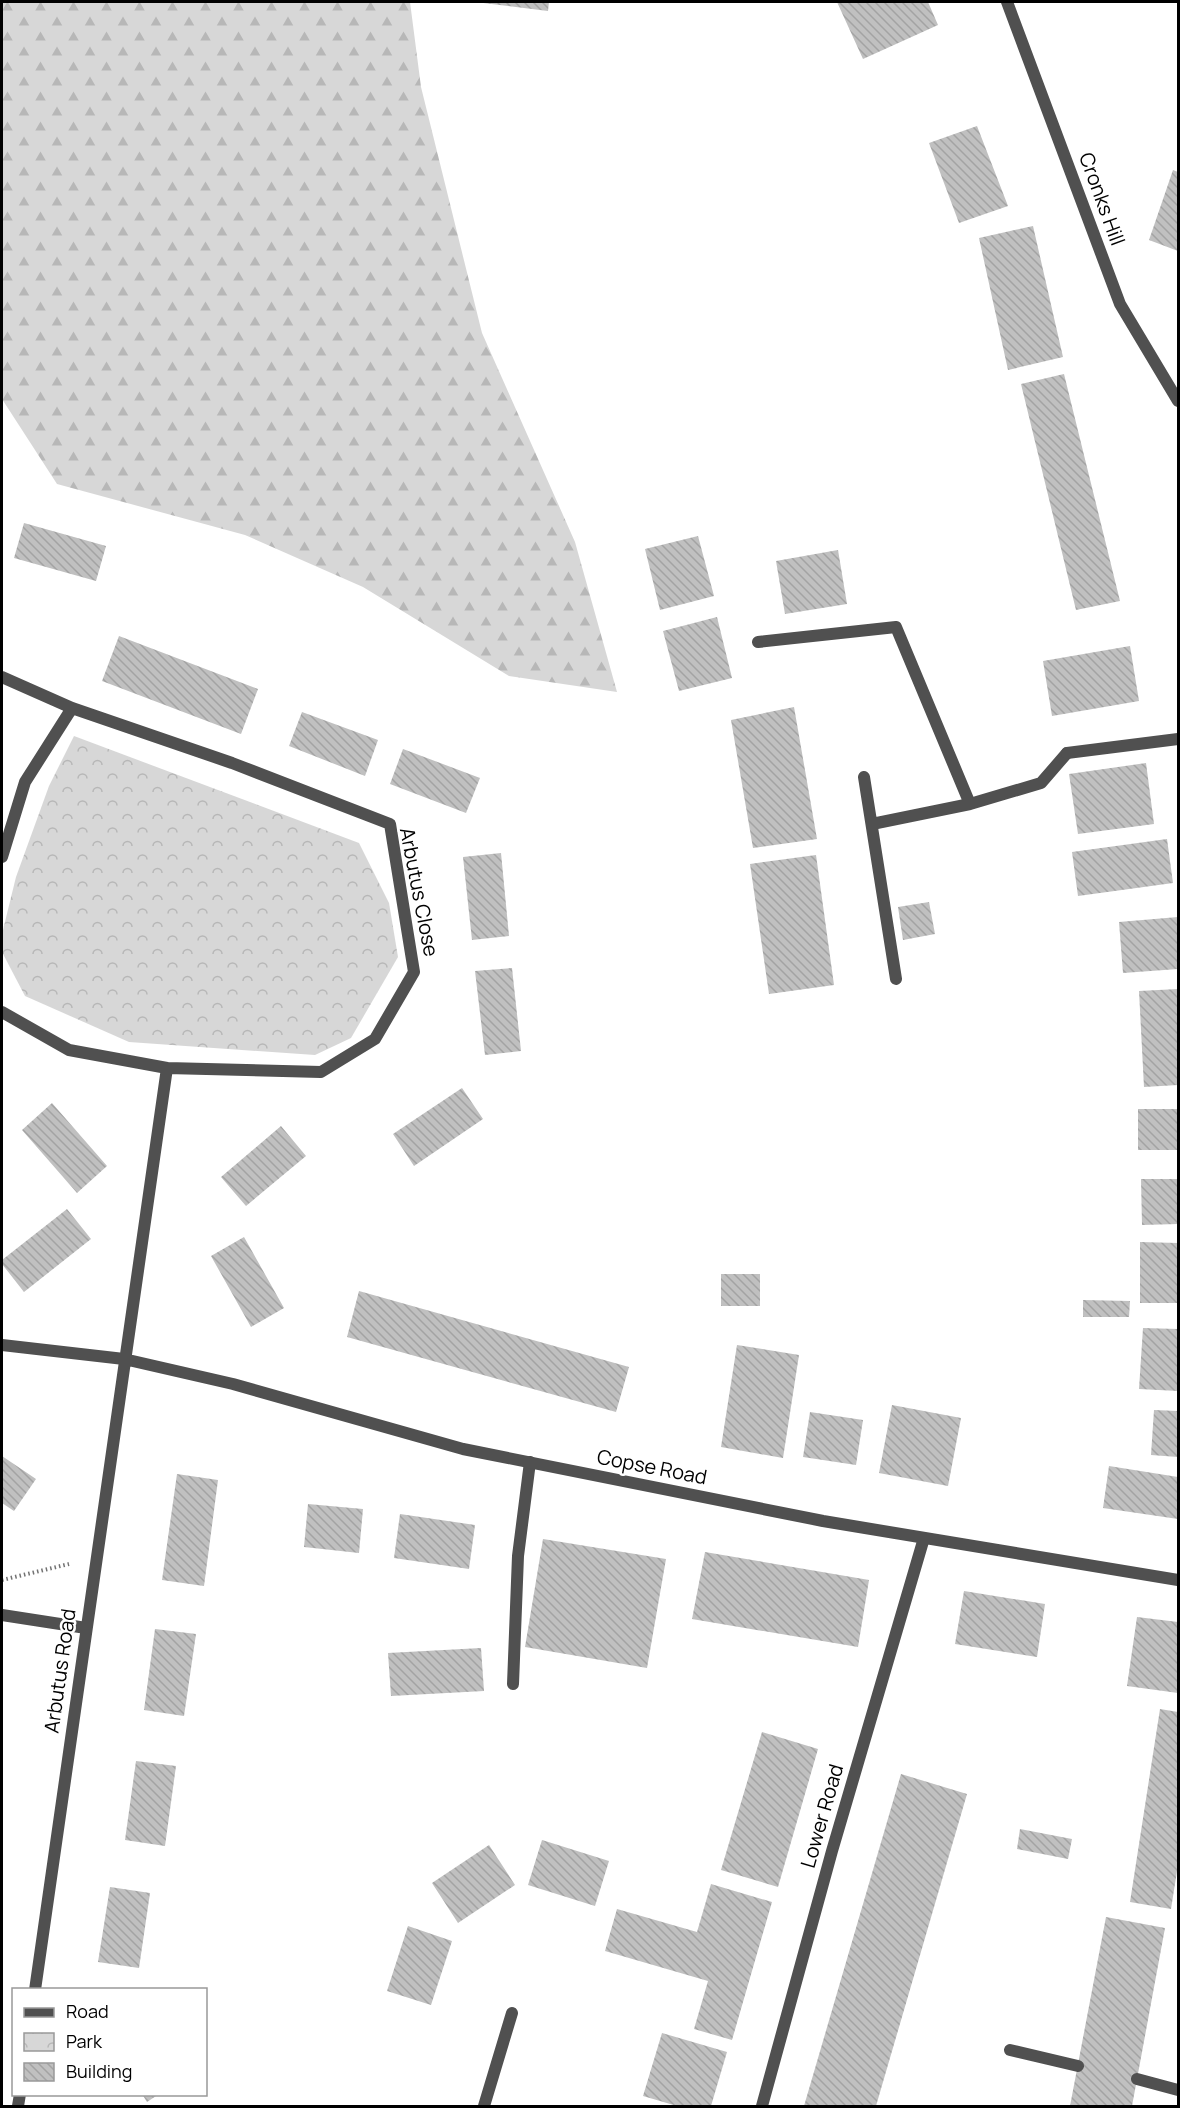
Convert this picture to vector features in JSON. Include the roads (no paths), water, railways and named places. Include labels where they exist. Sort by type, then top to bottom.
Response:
[{"type":"street","name":"Cronks Hill","points":[[1007,2],[1120,304],[1179,401]]},
{"type":"street","points":[[758,642],[896,627],[970,804]]},
{"type":"street","name":"Arbutus Close","points":[[2,677],[72,708],[232,763],[390,824],[414,972],[375,1039],[321,1072],[167,1068],[69,1050],[2,1012]]},
{"type":"street","points":[[2,857],[25,782],[72,708]]},
{"type":"street","points":[[873,824],[970,804],[1041,783],[1067,753],[1179,739]]},
{"type":"street","points":[[864,777],[896,979]]},
{"type":"street","points":[[124,1359],[167,1068]]},
{"type":"street","name":"Copse Road","points":[[2,1345],[124,1359],[233,1384],[463,1449],[924,1538],[1179,1580]]},
{"type":"street","name":"Arbutus Road","points":[[35,1988],[124,1359]]},
{"type":"street","points":[[513,1684],[518,1556],[530,1462]]},
{"type":"street","name":"Lower Road","points":[[762,2106],[832,1851],[924,1538]]},
{"type":"street","points":[[2,1616],[86,1628]]},
{"type":"street","points":[[484,2106],[512,2013]]},
{"type":"street","points":[[1010,2050],[1078,2066]]},
{"type":"street","points":[[1137,2079],[1179,2090]]}]
